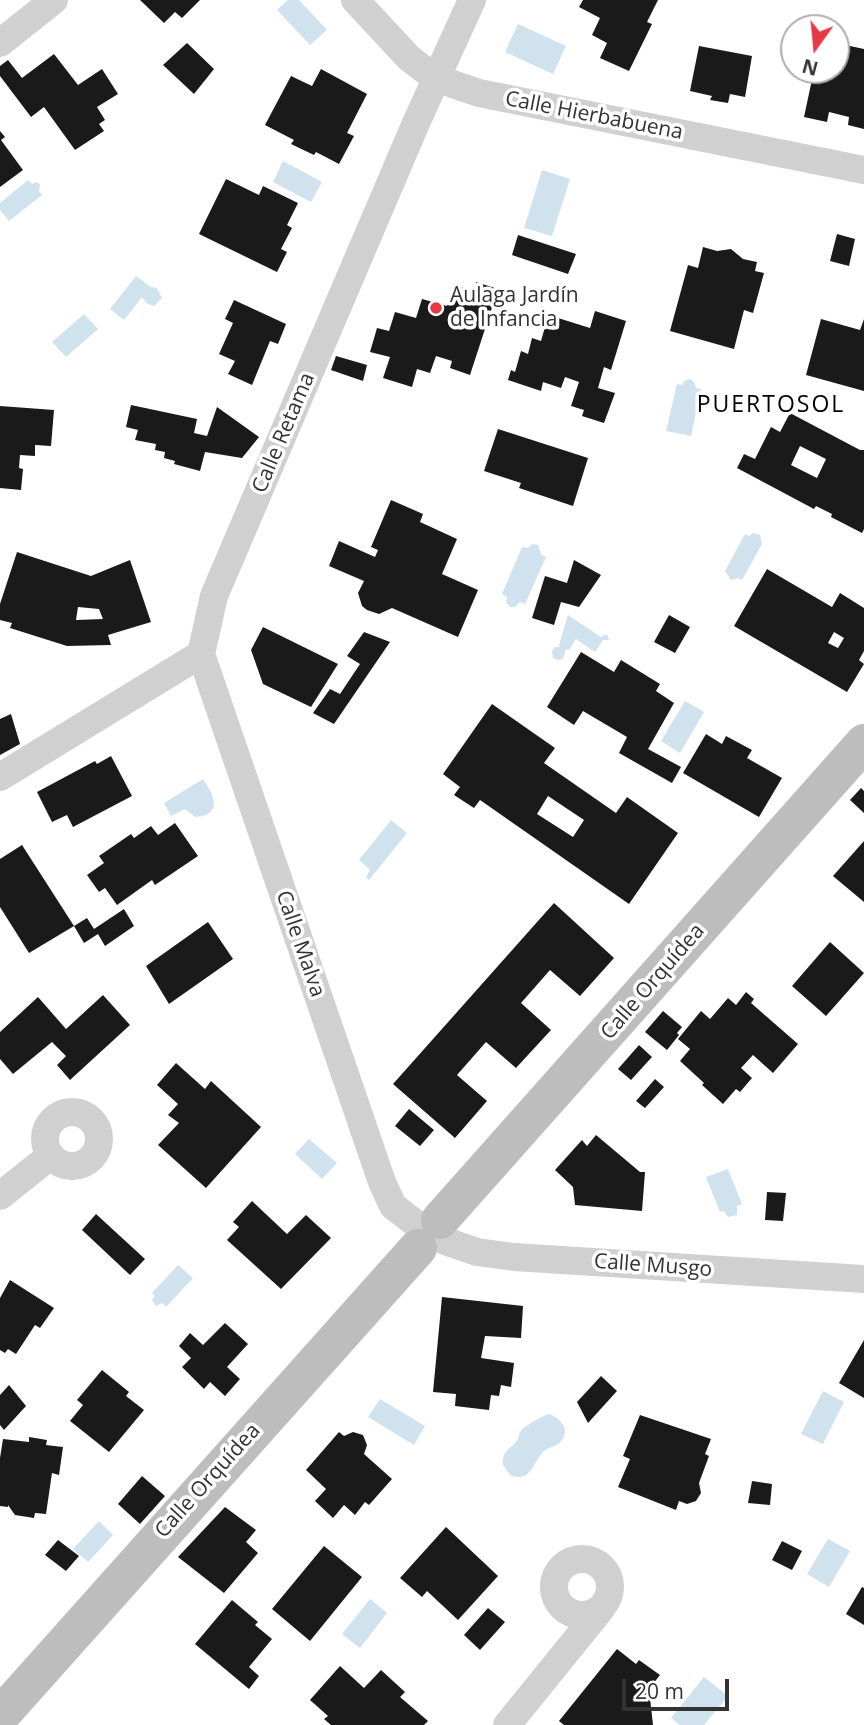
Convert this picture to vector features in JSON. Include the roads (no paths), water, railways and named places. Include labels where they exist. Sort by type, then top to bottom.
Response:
[{"type":"street","points":[[0,43],[54,0]]},
{"type":"street","name":"Calle Hierbabuena","points":[[355,0],[409,58],[435,78],[479,93],[864,170]]},
{"type":"street","name":"Calle Retama","points":[[201,654],[214,596],[435,78],[472,0]]},
{"type":"street","points":[[0,777],[201,654]]},
{"type":"street","name":"Calle Malva","points":[[201,654],[382,1182],[393,1206],[430,1233]]},
{"type":"street","name":"Calle Orquídea","points":[[0,1716],[864,743]]},
{"type":"street","points":[[0,1196],[50,1156]]},
{"type":"street","name":"Calle Musgo","points":[[430,1233],[477,1252],[513,1257],[864,1279]]},
{"type":"street","points":[[507,1725],[601,1609]]},
{"type":"water","points":[[288,0],[299,0],[327,30],[310,45],[277,10]]},
{"type":"water","points":[[518,24],[566,46],[553,74],[505,52]]},
{"type":"water","points":[[283,161],[322,182],[311,202],[273,182]]},
{"type":"water","points":[[542,170],[570,179],[552,236],[524,228]]},
{"type":"water","points":[[28,180],[32,184],[40,184],[39,191],[42,195],[9,221],[0,210],[0,203]]},
{"type":"water","points":[[136,276],[151,287],[157,288],[162,298],[154,306],[146,303],[142,297],[124,320],[110,309]]},
{"type":"water","points":[[84,314],[98,329],[66,357],[52,342]]},
{"type":"water","points":[[690,379],[696,388],[701,389],[691,436],[666,431],[677,384],[682,385]]},
{"type":"water","points":[[753,533],[760,535],[762,544],[742,580],[731,580],[725,571],[745,534],[749,536]]},
{"type":"water","points":[[532,544],[538,545],[541,554],[546,557],[525,604],[520,602],[515,607],[510,607],[506,602],[507,597],[502,594],[522,547],[528,548]]},
{"type":"water","points":[[568,615],[601,637],[607,634],[609,640],[603,640],[595,652],[576,639],[569,650],[566,649],[563,659],[553,658],[552,651],[555,647],[560,647]]},
{"type":"water","points":[[685,701],[704,712],[680,753],[661,741]]},
{"type":"water","points":[[203,779],[213,797],[213,808],[210,812],[195,817],[185,809],[171,816],[164,803]]},
{"type":"water","points":[[391,820],[407,833],[369,880],[366,877],[370,870],[359,860]]},
{"type":"water","points":[[309,1139],[337,1163],[322,1179],[295,1154]]},
{"type":"water","points":[[728,1169],[742,1204],[737,1206],[737,1215],[728,1217],[724,1211],[720,1212],[706,1177]]},
{"type":"water","points":[[178,1265],[193,1278],[166,1307],[162,1303],[156,1306],[152,1293]]},
{"type":"water","points":[[823,1391],[844,1402],[823,1444],[801,1434]]},
{"type":"water","points":[[380,1399],[425,1426],[414,1445],[368,1417]]},
{"type":"water","points":[[549,1414],[558,1419],[564,1427],[562,1440],[546,1449],[527,1474],[517,1477],[510,1475],[503,1465],[505,1454],[523,1429]]},
{"type":"water","points":[[99,1521],[113,1535],[88,1562],[73,1549]]},
{"type":"water","points":[[828,1539],[850,1551],[829,1587],[807,1574]]},
{"type":"water","points":[[370,1599],[387,1613],[360,1648],[342,1634]]},
{"type":"water","points":[[704,1677],[728,1696],[704,1725],[680,1725],[671,1718]]},
{"type":"place","name":"Aulaga Jardín de Infancia","points":[[436,308]]},
{"type":"district","name":"PUERTOSOL","points":[[771,405]]}]
